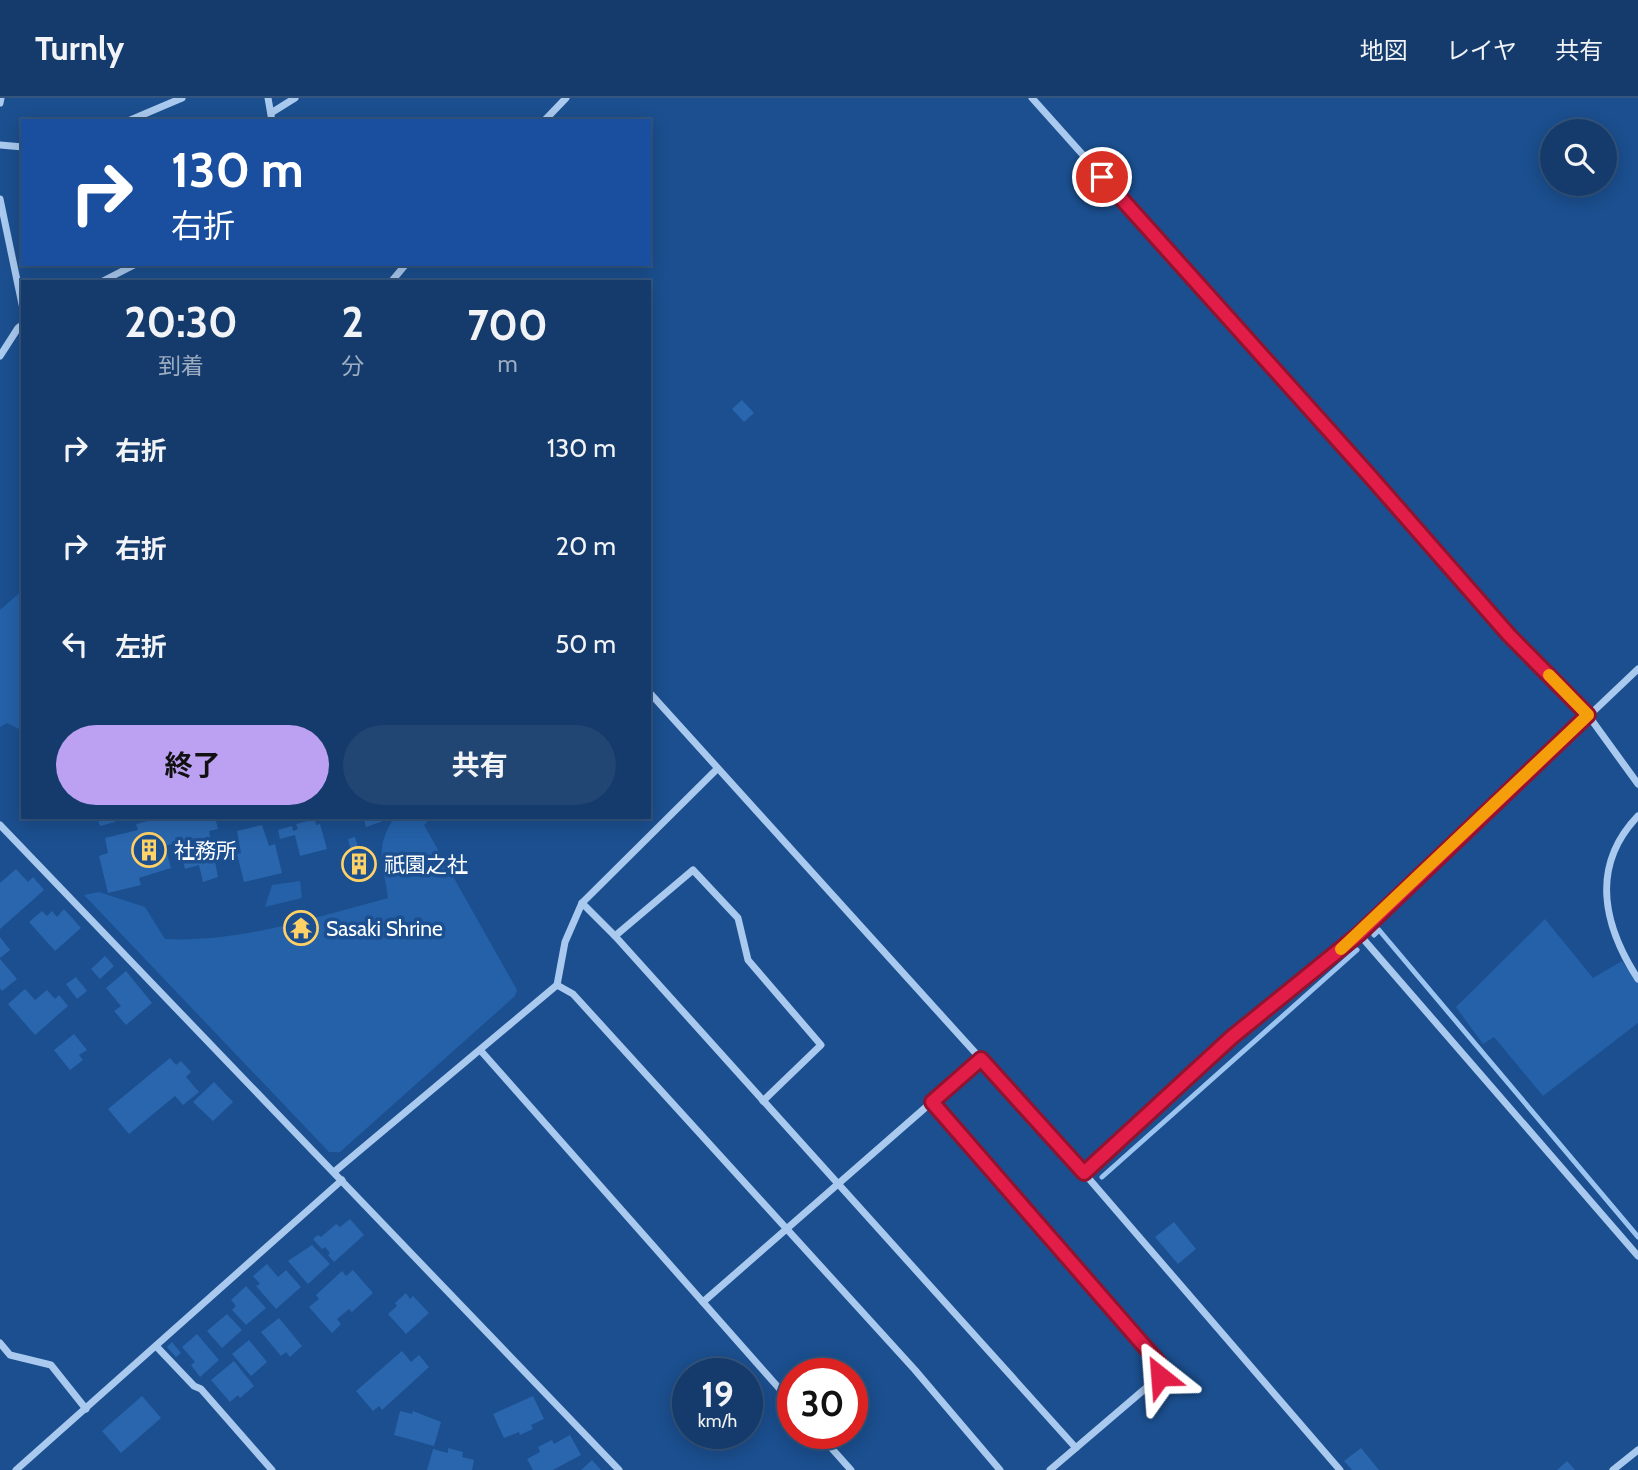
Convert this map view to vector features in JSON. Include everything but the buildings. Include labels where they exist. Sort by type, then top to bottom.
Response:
[{"type":"street","points":[[0,103],[1,98]]},
{"type":"street","points":[[133,119],[181,98]]},
{"type":"street","points":[[268,98],[272,117],[295,98]]},
{"type":"street","points":[[546,119],[566,98]]},
{"type":"street","points":[[1032,98],[1509,635],[1588,715],[1638,784]]},
{"type":"street","points":[[0,145],[21,147]]},
{"type":"street","points":[[0,199],[21,299]]},
{"type":"street","points":[[105,280],[132,266]]},
{"type":"street","points":[[393,280],[404,266]]},
{"type":"street","points":[[0,356],[21,326]]},
{"type":"street","points":[[1084,1173],[1232,1037],[1359,934],[1638,669]]},
{"type":"street","points":[[651,694],[1084,1173],[1340,1470]]},
{"type":"street","points":[[334,1172],[557,985],[565,942],[582,903],[716,769]]},
{"type":"street","points":[[1638,816],[1620,836],[1610,859],[1606,881],[1611,921],[1618,942],[1638,979]]},
{"type":"street","points":[[0,825],[619,1470]]},
{"type":"street","points":[[615,936],[693,870],[738,918],[748,960],[821,1045],[763,1101]]},
{"type":"street","points":[[582,903],[615,936],[1076,1448]]},
{"type":"street","points":[[1359,934],[1638,1256]]},
{"type":"street","points":[[557,985],[573,994],[915,1370],[1000,1470]]},
{"type":"street","points":[[481,1051],[777,1386]]},
{"type":"street","points":[[703,1303],[981,1059]]},
{"type":"street","points":[[932,1102],[1159,1363],[1160,1376],[1050,1470]]},
{"type":"street","points":[[16,1470],[342,1180]]},
{"type":"street","points":[[0,1343],[10,1354],[51,1364],[86,1409]]},
{"type":"street","points":[[156,1346],[194,1386],[201,1389],[272,1470]]},
{"type":"street","points":[[832,1449],[851,1470]]},
{"type":"street","points":[[1613,1470],[1638,1450]]},
{"type":"shaded area","points":[[21,592],[21,730],[7,723],[0,727],[0,610]]},
{"type":"shaded area","points":[[430,819],[424,825],[517,990],[515,996],[340,1152],[329,1152],[84,895],[99,892],[145,907],[165,939],[221,937],[277,927],[388,898],[382,850],[392,821]]},
{"type":"shaded area","points":[[300,881],[302,898],[265,907],[272,885]]},
{"type":"shaded area","points":[[1545,919],[1593,978],[1622,961],[1638,983],[1638,1023],[1543,1096],[1494,1037],[1483,1044],[1456,1007]]},
{"type":"waterway","points":[[1374,935],[1379,930],[1638,1237]]},
{"type":"waterway","points":[[1102,1177],[1357,950]]},
{"type":"slow traffic","points":[[1341,949],[1588,715],[1549,675]]},
{"type":"place","name":"社務所","points":[[149,850]]},
{"type":"place","name":"祇園之社","points":[[359,864]]},
{"type":"place","name":"Sasaki Shrine","points":[[301,928]]},
{"type":"route","points":[[1102,177],[1509,635],[1588,715],[1359,934],[1232,1037],[1084,1173],[981,1059],[932,1102],[1159,1363],[1160,1376]]}]
